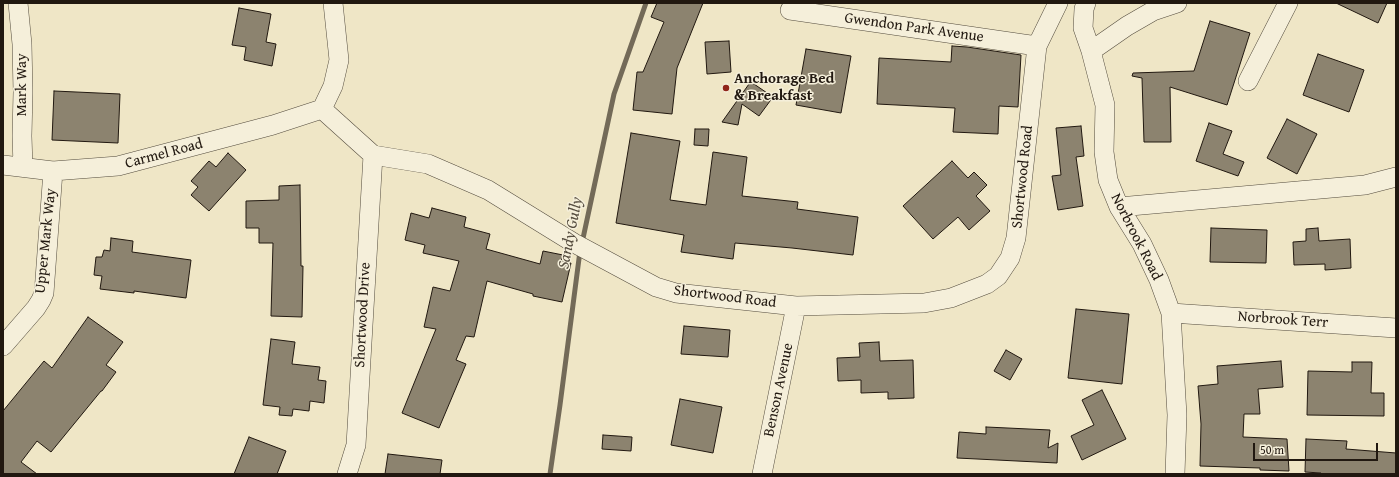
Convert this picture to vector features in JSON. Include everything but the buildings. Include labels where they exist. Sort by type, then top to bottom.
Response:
[{"type":"street","name":"Mark Way","points":[[18,3],[22,44],[22,136],[24,167]]},
{"type":"street","points":[[333,3],[339,60],[333,86],[322,109],[373,155]]},
{"type":"street","name":"Shortwood Road","points":[[373,155],[428,164],[488,190],[574,243],[656,287],[676,293],[796,306],[924,303],[951,298],[987,284],[998,276],[1010,258],[1016,238],[1037,46],[1058,3]]},
{"type":"street","name":"Norbrook Road","points":[[1086,3],[1084,9],[1083,28],[1091,51],[1105,105],[1104,152],[1108,180],[1119,207],[1149,258],[1171,313],[1177,415],[1175,474]]},
{"type":"street","points":[[1091,51],[1127,26],[1153,11],[1177,3]]},
{"type":"street","points":[[1248,81],[1288,3]]},
{"type":"street","name":"Gwendon Park Avenue","points":[[790,10],[1037,46]]},
{"type":"street","name":"Carmel Road","points":[[3,165],[53,171],[118,166],[273,125],[322,109]]},
{"type":"street","name":"Shortwood Drive","points":[[347,474],[356,445],[373,155]]},
{"type":"street","name":"Upper Mark Way","points":[[3,346],[36,308],[44,293],[53,171]]},
{"type":"street","points":[[1119,207],[1365,185],[1396,177]]},
{"type":"street","name":"Benson Avenue","points":[[762,474],[796,306]]},
{"type":"street","name":"Norbrook Terr","points":[[1171,313],[1396,328]]},
{"type":"waterway","name":"Sandy Gully","points":[[582,243],[614,94],[646,3]]},
{"type":"waterway","name":"Sandy Gully","points":[[550,474],[580,251]]},
{"type":"place","name":"Anchorage Bed & Breakfast","points":[[726,88]]}]
